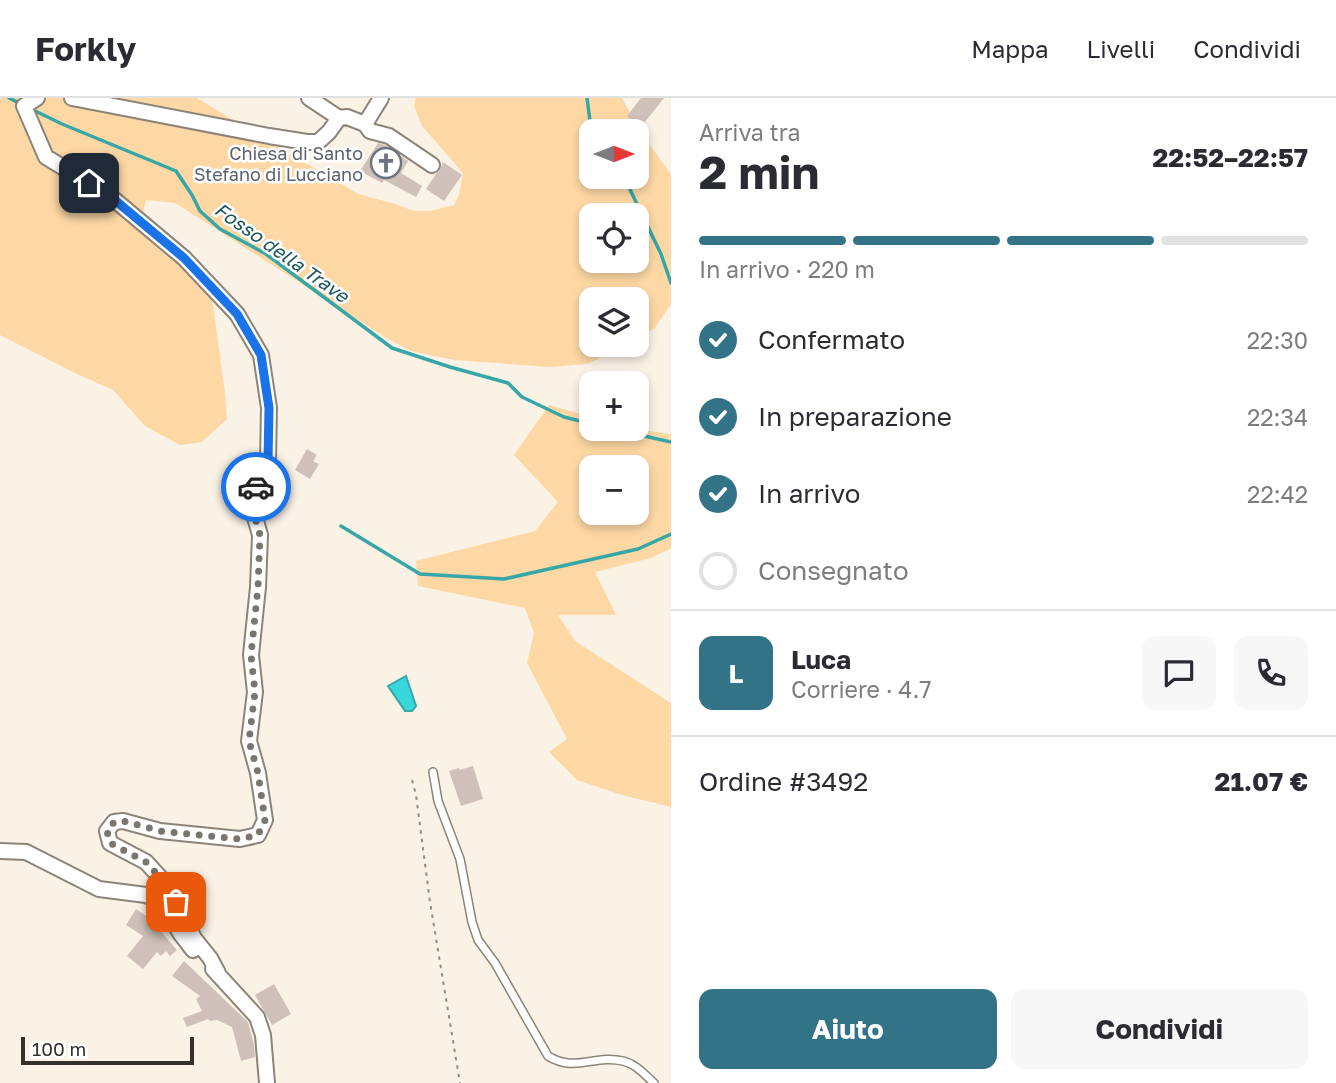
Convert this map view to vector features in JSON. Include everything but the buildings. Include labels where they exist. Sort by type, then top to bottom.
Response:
[{"type":"street","points":[[37,98],[24,106],[46,157],[110,196],[184,258],[237,314],[261,355],[269,408],[268,461],[250,500],[260,535],[251,655],[255,692],[249,741],[258,773],[265,820],[258,835],[240,839],[160,831],[123,821],[114,822],[107,831],[110,843],[146,862],[167,885],[194,939],[210,958],[218,973]]},
{"type":"street","points":[[72,98],[307,142],[318,142],[330,132],[339,118]]},
{"type":"street","points":[[309,98],[339,118],[347,117],[365,124],[370,131],[389,135],[432,165]]},
{"type":"street","points":[[365,124],[380,98]]},
{"type":"street","points":[[0,851],[26,852],[99,889],[146,895],[159,901],[192,948],[257,1017],[263,1035],[267,1083]]},
{"type":"lane","points":[[433,772],[438,800],[460,859],[478,940],[495,963],[548,1056],[559,1063],[622,1061],[637,1068],[654,1083]]},
{"type":"path","points":[[412,780],[460,1083]]},
{"type":"shaded area","points":[[0,98],[197,98],[358,194],[414,211],[430,211],[454,205],[459,195],[463,173],[422,126],[414,106],[416,98],[622,98],[633,119],[579,119],[579,189],[649,189],[649,143],[670,173],[671,304],[655,328],[649,332],[649,287],[579,287],[579,357],[602,357],[587,364],[550,367],[454,360],[411,351],[175,203],[146,200],[142,216],[212,298],[227,419],[202,442],[180,445],[145,426],[113,390],[0,335]]},
{"type":"shaded area","points":[[549,405],[579,414],[579,441],[649,441],[649,431],[671,434],[671,548],[651,558],[595,572],[616,615],[558,615],[575,641],[671,703],[671,807],[577,780],[549,752],[567,739],[527,663],[534,633],[525,608],[418,586],[416,561],[535,531],[558,502],[514,455]]},
{"type":"water","points":[[406,676],[416,706],[412,711],[405,711],[388,686]]},
{"type":"waterway","name":"Fosso della Trave","points":[[9,98],[19,103]]},
{"type":"waterway","points":[[587,98],[590,119]]},
{"type":"waterway","name":"Fosso della Trave","points":[[29,108],[176,171],[200,211],[220,229],[266,254],[392,348],[508,383],[522,397],[564,417],[579,421]]},
{"type":"waterway","points":[[630,189],[661,254],[671,283]]},
{"type":"waterway","name":"Fosso della Trave","points":[[649,437],[671,442]]},
{"type":"waterway","points":[[341,526],[420,574],[504,579],[638,549],[671,534]]},
{"type":"way so far","points":[[176,902],[167,885],[146,862],[110,843],[107,831],[114,822],[123,821],[160,831],[240,839],[258,835],[265,820],[258,773],[249,741],[255,692],[251,655],[260,535],[250,500],[256,487]]},
{"type":"place","name":"Chiesa di Santo Stefano di Lucciano","points":[[386,163]]},
{"type":"route","points":[[89,183],[110,196],[184,258],[237,314],[261,355],[269,408],[268,461],[256,487]]}]
